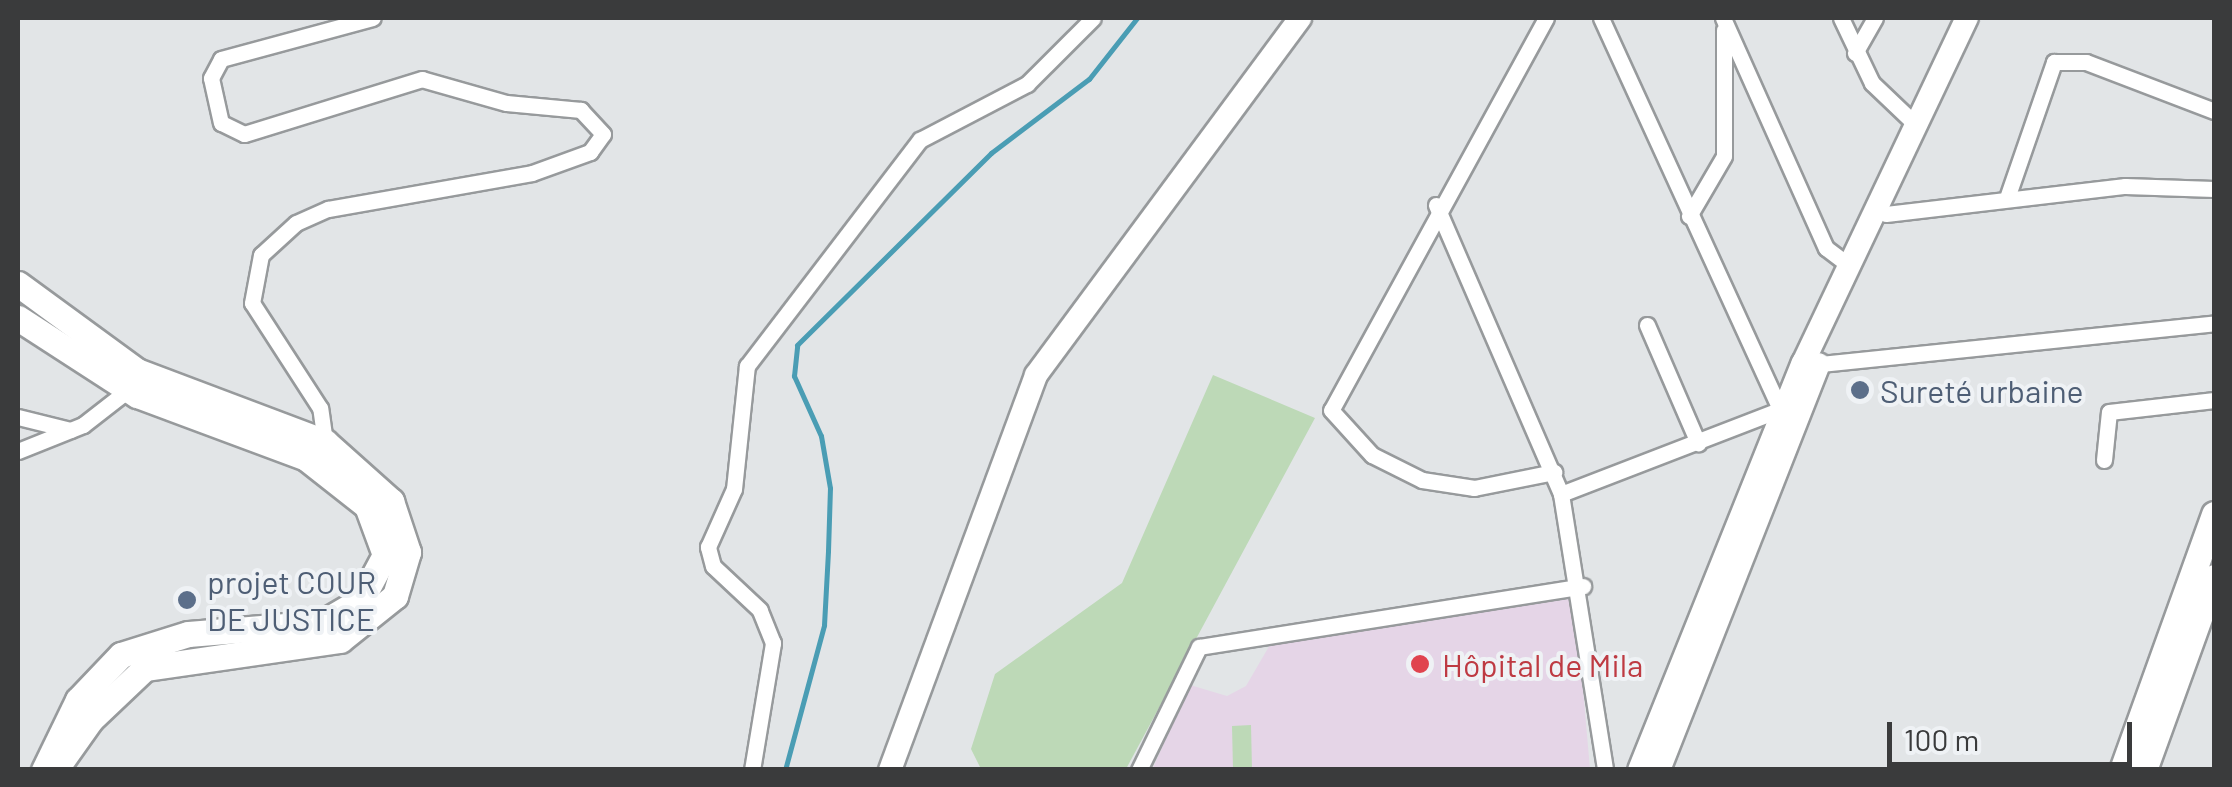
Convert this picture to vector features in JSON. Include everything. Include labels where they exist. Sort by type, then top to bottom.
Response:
[{"type":"main road","points":[[890,770],[1036,376],[1300,18]]},
{"type":"main road","points":[[1659,770],[1847,264],[1968,18]]},
{"type":"main road","points":[[1639,770],[1779,412],[1810,365],[1982,18]]},
{"type":"main road","points":[[18,284],[137,371],[325,442],[378,488],[404,526],[406,564],[395,596],[370,621],[318,648],[191,655],[146,668],[91,718],[55,770]]},
{"type":"main road","points":[[18,318],[128,390],[306,458],[366,506],[384,555],[361,600],[322,622],[188,634],[121,655],[78,700],[44,770]]},
{"type":"main road","points":[[2122,770],[2214,514]]},
{"type":"main road","points":[[2144,770],[2214,581]]},
{"type":"street","points":[[325,442],[320,408],[252,304],[262,255],[328,209],[532,173],[590,152],[603,134],[581,110],[506,104],[422,79],[244,134],[221,123],[211,78],[221,59],[373,18]]},
{"type":"street","points":[[752,770],[772,643],[760,610],[712,566],[708,547],[734,489],[747,366],[920,140],[1026,84],[1093,18]]},
{"type":"street","points":[[1546,18],[1436,204],[1332,400],[1334,422],[1397,469],[1448,487],[1554,472]]},
{"type":"street","points":[[1561,494],[1779,412],[1601,18]]},
{"type":"street","points":[[1841,18],[1872,83],[1914,123]]},
{"type":"street","points":[[1856,53],[1875,18]]},
{"type":"street","points":[[1689,216],[1724,156],[1723,19]]},
{"type":"street","points":[[1723,19],[1826,248],[1847,264]]},
{"type":"street","points":[[2008,195],[2054,62],[2086,62],[2214,111]]},
{"type":"street","points":[[1886,214],[2008,195],[2214,189]]},
{"type":"street","points":[[1436,204],[1561,494],[1583,586],[1605,770]]},
{"type":"street","points":[[1810,365],[2214,323]]},
{"type":"street","points":[[1647,325],[1698,442]]},
{"type":"street","points":[[18,451],[70,430],[128,390]]},
{"type":"street","points":[[2104,460],[2108,412],[2214,400]]},
{"type":"street","points":[[18,417],[70,430]]},
{"type":"street","points":[[1139,770],[1198,647],[1583,586]]},
{"type":"shaded area","name":"Hôpital de Mila","points":[[1575,598],[1590,769],[1152,770],[1190,685],[1227,696],[1246,686],[1271,643]]},
{"type":"green space","points":[[1213,375],[1315,418],[1126,769],[981,769],[971,749],[995,674],[1122,583]]},
{"type":"green space","points":[[1251,725],[1252,769],[1233,769],[1232,726]]},
{"type":"waterway","points":[[785,770],[824,625],[830,488],[821,436],[794,376],[797,345],[991,153],[1089,79],[1137,18]]},
{"type":"place","name":"Sureté urbaine","points":[[1860,390]]},
{"type":"place","name":"projet COUR DE JUSTICE","points":[[187,600]]},
{"type":"place","name":"Hôpital de Mila","points":[[1420,664]]}]
